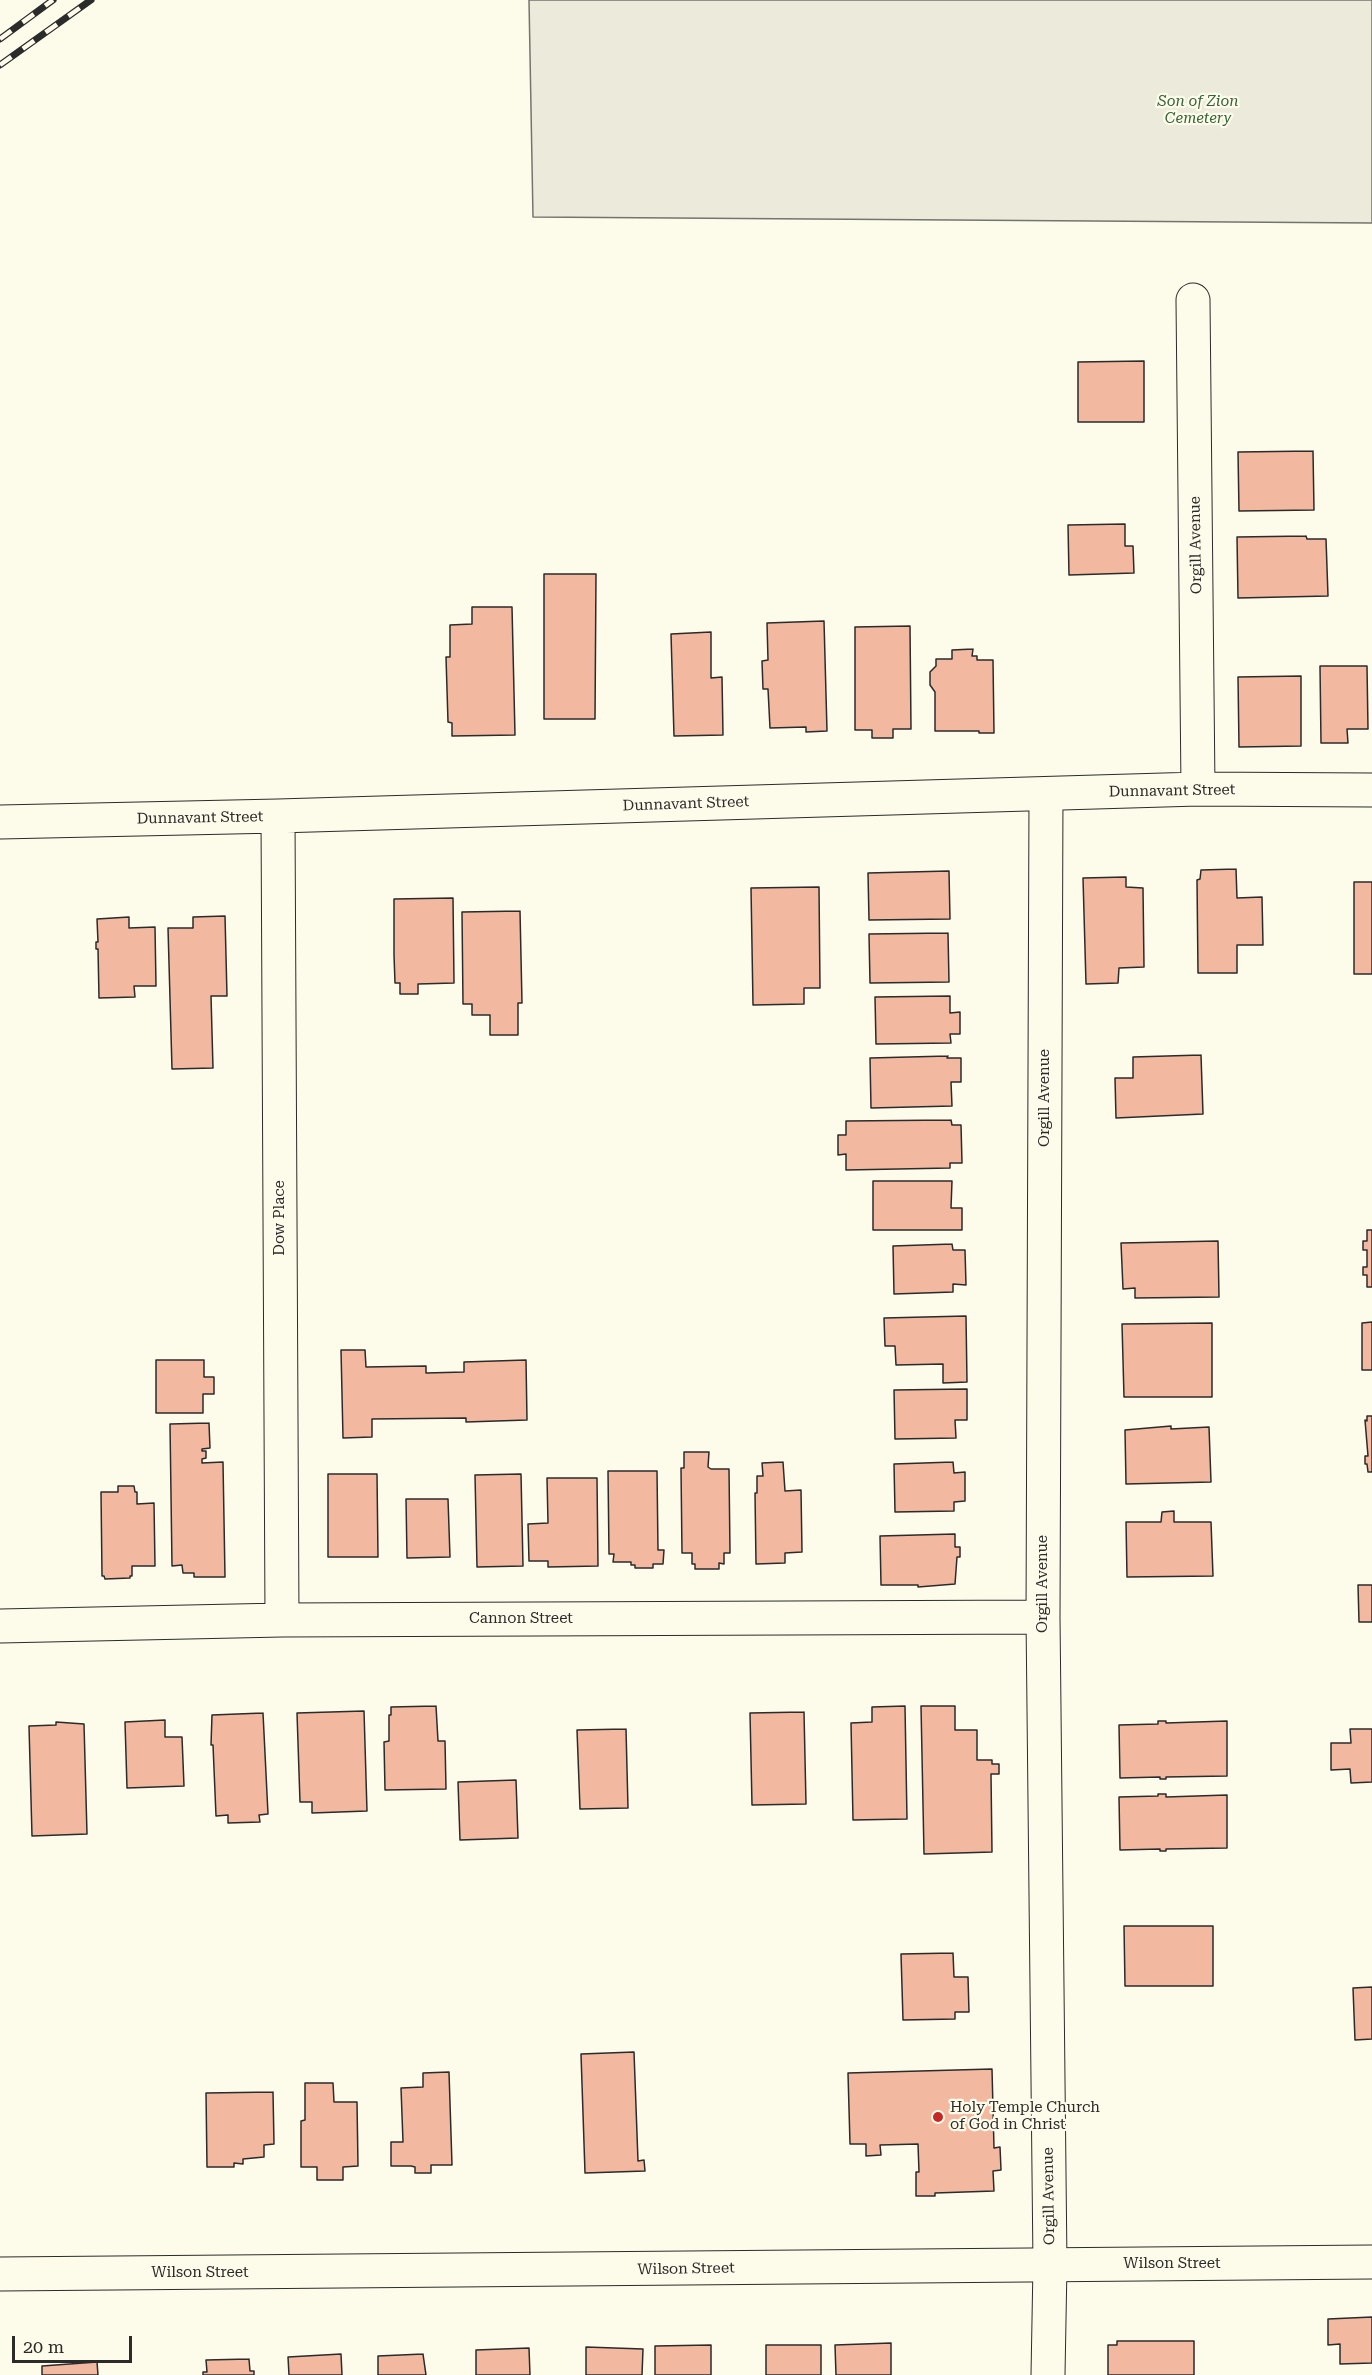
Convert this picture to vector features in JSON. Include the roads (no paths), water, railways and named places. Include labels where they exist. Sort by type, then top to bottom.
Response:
[{"type":"street","name":"Orgill Avenue","points":[[1193,300],[1198,789]]},
{"type":"street","name":"Dunnavant Street","points":[[0,822],[1198,789],[1372,790]]},
{"type":"street","name":"Orgill Avenue","points":[[1046,794],[1042,1617],[1050,2265],[1048,2375]]},
{"type":"street","name":"Dow Place","points":[[278,816],[282,1620]]},
{"type":"street","name":"Cannon Street","points":[[0,1626],[282,1620],[1042,1617]]},
{"type":"street","name":"Wilson Street","points":[[0,2274],[1372,2262]]},
{"type":"railway","points":[[0,39],[53,0]]},
{"type":"railway","points":[[0,65],[91,0]]},
{"type":"place","name":"Holy Temple Church of God in Christ","points":[[938,2117]]},
{"type":"park label","name":"Son of Zion Cemetery","points":[[1198,110]]}]
